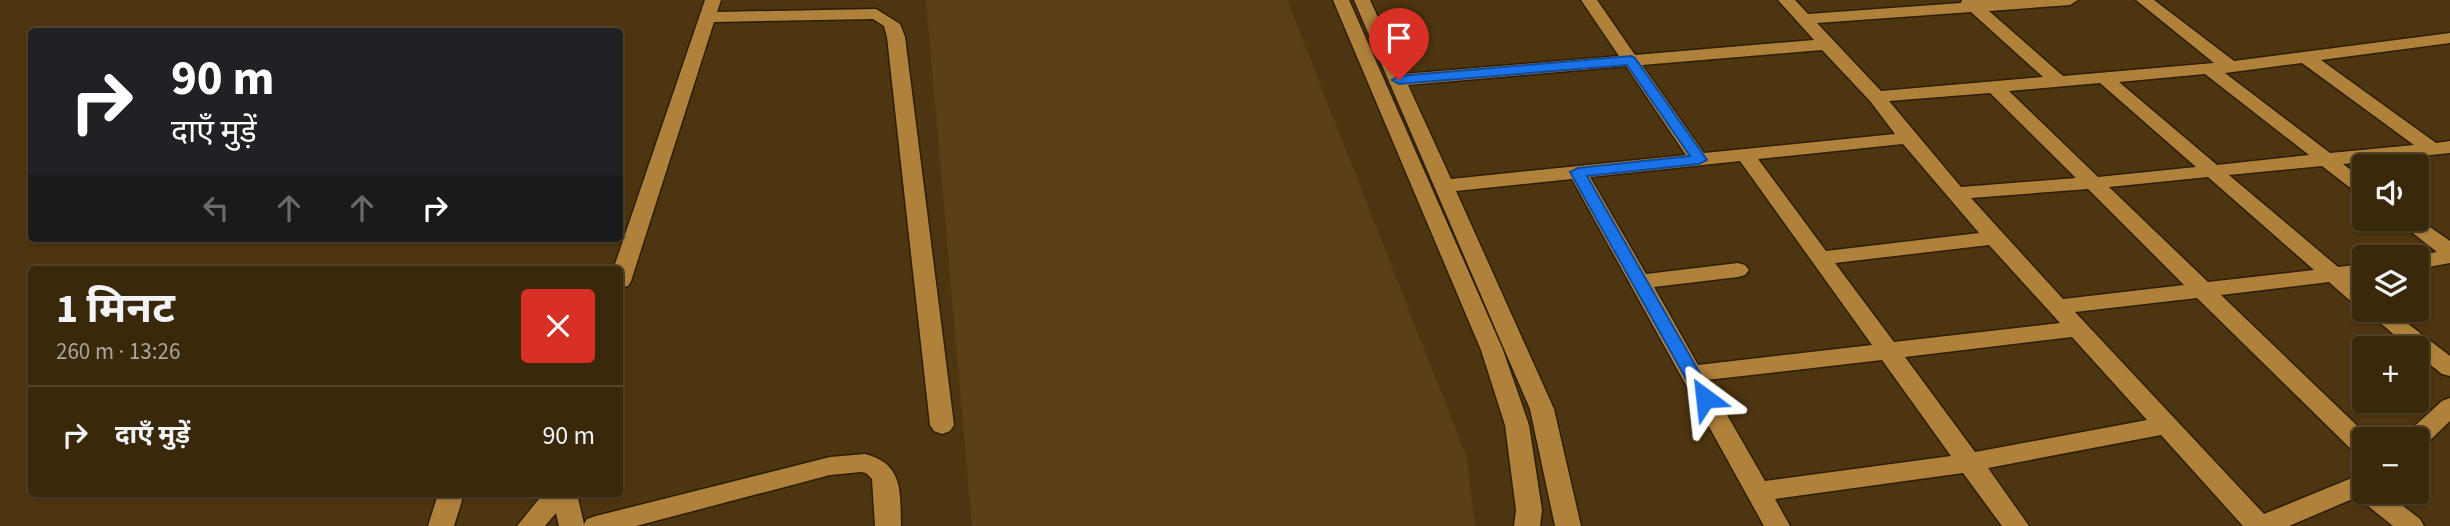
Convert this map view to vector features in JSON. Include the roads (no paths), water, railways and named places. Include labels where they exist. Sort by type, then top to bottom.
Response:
[{"type":"street","points":[[1341,0],[1492,350],[1517,425],[1529,510],[1527,526]]},
{"type":"street","points":[[1362,0],[1542,409],[1568,526]]},
{"type":"street","points":[[1589,0],[1699,160]]},
{"type":"street","points":[[1786,0],[1876,97],[1908,138],[2056,307],[2164,426],[2261,526],[2352,492]]},
{"type":"street","points":[[1804,19],[1970,4],[2070,0]]},
{"type":"street","points":[[2144,0],[2230,67]]},
{"type":"street","points":[[1970,4],[2059,82]]},
{"type":"street","points":[[623,272],[710,9],[876,14],[892,23],[896,37],[942,425]]},
{"type":"street","points":[[1876,97],[2230,67],[2450,38]]},
{"type":"street","points":[[1399,80],[1827,44]]},
{"type":"street","points":[[2304,56],[2441,148]]},
{"type":"street","points":[[2209,69],[2352,180]]},
{"type":"street","points":[[2104,78],[2352,291]]},
{"type":"street","points":[[1994,87],[2207,291],[2352,435]]},
{"type":"street","points":[[1446,186],[1908,138]]},
{"type":"street","points":[[1957,192],[2094,183],[2441,148]]},
{"type":"street","points":[[1745,155],[2017,526]]},
{"type":"street","points":[[1578,172],[1777,526]]},
{"type":"street","points":[[2421,231],[2450,253]]},
{"type":"street","points":[[1821,258],[1994,238]]},
{"type":"street","points":[[2429,259],[2450,253]]},
{"type":"street","points":[[1640,282],[1738,270]]},
{"type":"street","points":[[2056,307],[2352,273]]},
{"type":"street","points":[[2391,322],[2450,368]]},
{"type":"street","points":[[1692,374],[2077,329]]},
{"type":"street","points":[[2429,427],[2450,407]]},
{"type":"street","points":[[1758,492],[1972,462],[2164,426]]},
{"type":"street","points":[[596,526],[830,467],[866,463],[879,469],[886,481],[888,526]]},
{"type":"street","points":[[442,526],[449,497]]},
{"type":"street","points":[[530,526],[555,497]]},
{"type":"street","points":[[566,497],[572,526]]},
{"type":"street","points":[[2384,504],[2411,526]]}]
